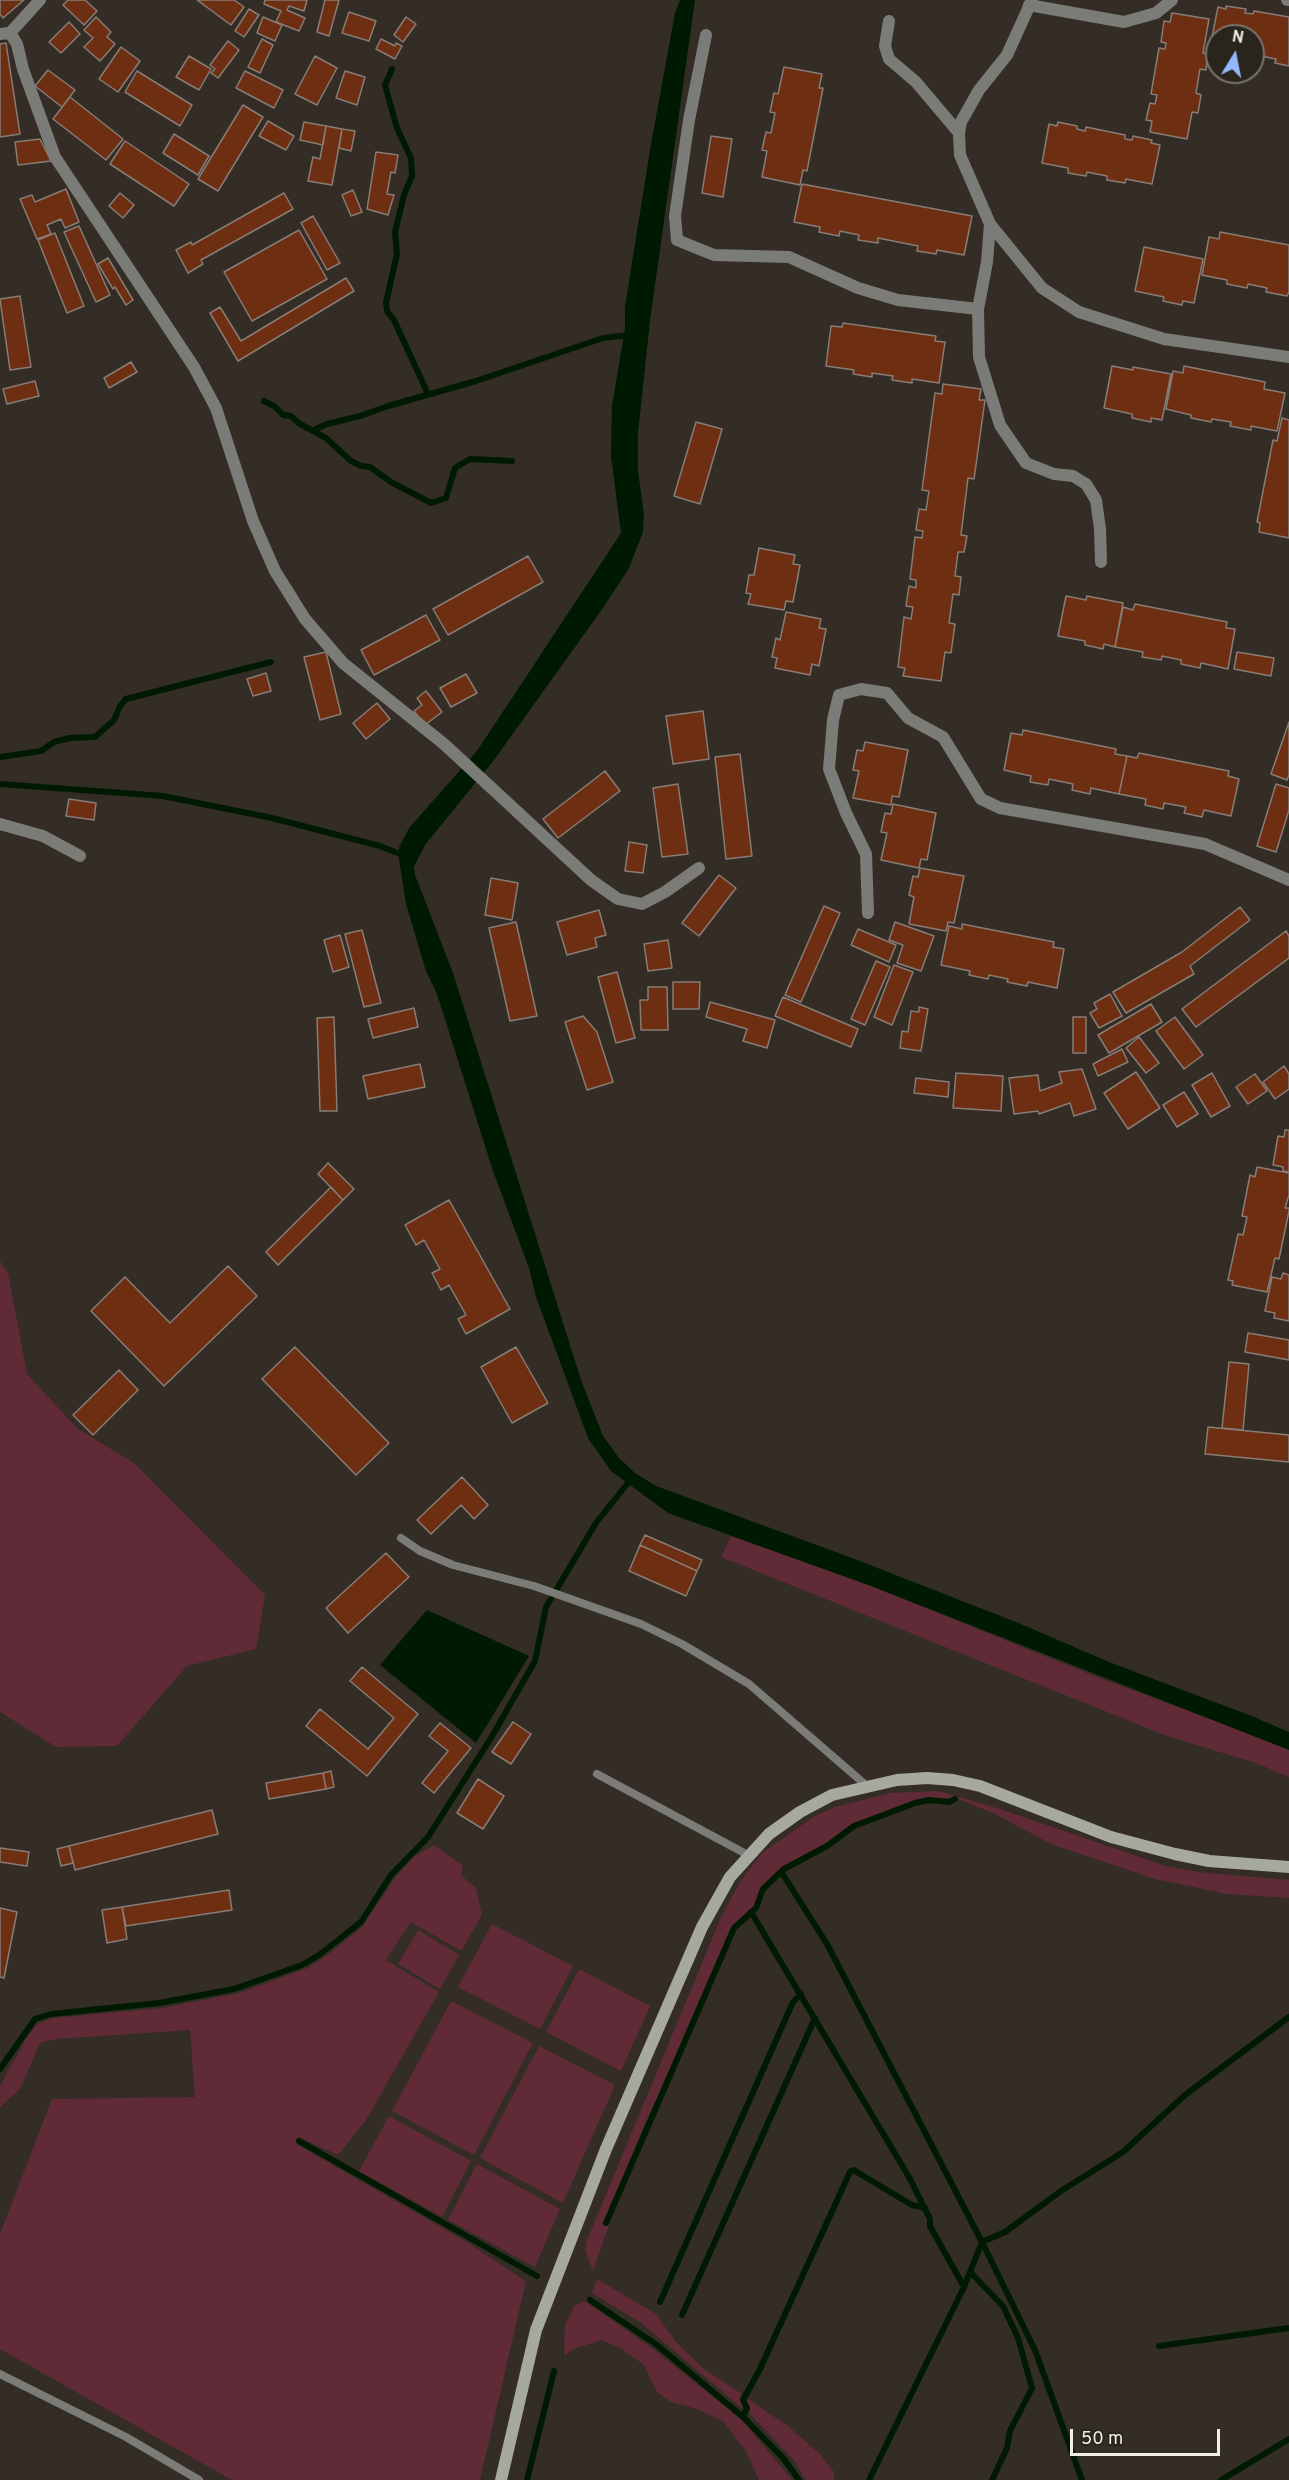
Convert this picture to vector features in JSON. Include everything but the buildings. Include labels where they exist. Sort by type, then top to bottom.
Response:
[{"type":"street","points":[[40,0],[5,34],[17,44],[23,69],[55,157],[194,367],[216,408],[253,521],[274,571],[305,619],[343,663],[444,744],[591,880],[618,899],[642,904],[665,892],[699,868]]},
{"type":"street","points":[[1172,0],[1156,14],[1124,22],[1031,3],[1007,55],[979,90],[962,122],[959,133],[960,155],[990,224],[1042,288],[1079,312],[1164,339],[1289,357]]},
{"type":"street","points":[[889,21],[885,46],[889,59],[916,82],[959,133]]},
{"type":"street","points":[[706,35],[689,120],[675,216],[677,240],[714,255],[789,257],[858,288],[898,300],[978,309]]},
{"type":"street","points":[[990,224],[987,262],[978,309],[979,357],[1000,425],[1026,463],[1054,474],[1073,476],[1086,484],[1096,500],[1101,562]]},
{"type":"street","points":[[868,913],[866,854],[846,813],[829,769],[832,720],[839,695],[861,689],[887,693],[908,718],[943,737],[981,799],[1000,808],[1205,844],[1289,880]]},
{"type":"street","points":[[0,824],[42,836],[80,856]]},
{"type":"street","points":[[501,2480],[536,2330],[606,2149],[702,1927],[730,1877],[769,1834],[800,1812],[832,1795],[897,1780],[927,1778],[953,1780],[980,1786],[1111,1837],[1155,1849],[1209,1860],[1289,1866]]},
{"type":"lane","points":[[401,1538],[420,1551],[453,1565],[534,1586],[641,1624],[682,1644],[749,1683],[867,1786]]},
{"type":"lane","points":[[597,1774],[748,1855]]},
{"type":"lane","points":[[0,2374],[126,2437],[199,2480]]},
{"type":"shaded area","points":[[680,0],[695,0],[650,321],[638,433],[638,470],[644,516],[643,532],[629,568],[603,608],[494,760],[425,845],[414,867],[415,875],[453,973],[581,1380],[603,1436],[619,1458],[635,1473],[656,1486],[852,1558],[1021,1624],[1109,1662],[1254,1717],[1289,1732],[1289,1750],[871,1586],[668,1513],[611,1471],[588,1438],[536,1297],[529,1268],[492,1168],[437,994],[426,971],[406,904],[399,847],[409,828],[477,751],[621,533],[611,456],[612,406],[625,328],[625,306],[651,144],[675,13]]},
{"type":"shaded area","points":[[0,1261],[8,1273],[27,1374],[78,1429],[134,1463],[265,1595],[256,1649],[187,1666],[117,1746],[56,1747],[0,1712]]},
{"type":"shaded area","points":[[731,1536],[871,1586],[1089,1674],[1264,1739],[1289,1750],[1289,1777],[1256,1763],[1167,1736],[721,1557]]},
{"type":"shaded area","points":[[427,1610],[529,1656],[476,1743],[380,1665]]},
{"type":"shaded area","points":[[939,1791],[997,1808],[1166,1866],[1198,1872],[1289,1880],[1289,1898],[1227,1894],[1155,1879],[1051,1844],[995,1814],[956,1798],[914,1801],[853,1825],[825,1845],[783,1868],[762,1887],[755,1906],[733,1927],[705,1996],[644,2126],[605,2222],[609,2225],[593,2271],[585,2250],[587,2240],[722,1915],[742,1879],[762,1853],[813,1817],[835,1807],[890,1793]]},
{"type":"shaded area","points":[[434,1845],[463,1866],[461,1875],[476,1888],[482,1915],[461,1951],[411,1922],[386,1960],[439,1992],[366,2120],[338,2155],[299,2137],[296,2144],[465,2241],[526,2281],[480,2480],[232,2480],[0,2349],[0,2234],[52,2099],[195,2097],[190,2030],[56,2039],[40,2043],[20,2089],[0,2107],[0,2086],[37,2024],[53,2018],[163,2008],[239,1993],[308,1968],[362,1927],[397,1875],[415,1856]]},
{"type":"shaded area","points":[[492,1924],[573,1966],[540,2029],[458,1987]]},
{"type":"shaded area","points":[[418,1930],[459,1955],[440,1989],[398,1964]]},
{"type":"shaded area","points":[[579,1969],[650,2006],[621,2071],[546,2032]]},
{"type":"shaded area","points":[[451,2001],[533,2043],[474,2155],[392,2111]]},
{"type":"shaded area","points":[[539,2046],[615,2085],[563,2203],[480,2158]]},
{"type":"shaded area","points":[[389,2116],[471,2161],[442,2217],[359,2171]]},
{"type":"shaded area","points":[[477,2164],[560,2209],[535,2267],[448,2220]]},
{"type":"shaded area","points":[[597,2279],[656,2314],[676,2342],[704,2369],[742,2394],[740,2398],[742,2408],[641,2323],[592,2293]]},
{"type":"shaded area","points":[[585,2301],[653,2349],[742,2420],[792,2480],[759,2480],[746,2451],[724,2422],[697,2409],[671,2402],[657,2392],[643,2364],[620,2348],[602,2340],[573,2349],[564,2356],[565,2325],[574,2306]]},
{"type":"shaded area","points":[[748,2399],[788,2426],[820,2454],[834,2472],[834,2480],[806,2480],[794,2460],[749,2413],[750,2409],[746,2401]]},
{"type":"waterway","points":[[392,69],[385,85],[397,128],[411,158],[412,176],[404,195],[395,232],[397,254],[386,303],[387,311],[394,320],[428,394]]},
{"type":"waterway","points":[[314,430],[327,424],[476,381],[603,338],[630,335]]},
{"type":"waterway","points":[[264,401],[274,406],[283,415],[291,416],[300,424],[326,438],[351,461],[370,467],[391,482],[431,503],[446,498],[455,468],[470,459],[512,461]]},
{"type":"waterway","points":[[0,757],[41,751],[54,742],[70,738],[95,737],[114,720],[126,699],[271,662]]},
{"type":"waterway","points":[[0,784],[163,796],[272,818],[380,846],[405,856]]},
{"type":"waterway","points":[[0,2069],[35,2019],[51,2014],[159,2003],[234,1989],[302,1965],[319,1955],[361,1922],[391,1875],[428,1837],[491,1738],[535,1661],[546,1607],[596,1523],[631,1479]]},
{"type":"waterway","points":[[606,2223],[734,1928],[756,1908],[763,1889],[784,1869],[827,1846],[854,1826],[915,1803],[929,1800],[949,1802],[955,1799]]},
{"type":"waterway","points":[[782,1873],[827,1944],[982,2242],[1035,2350],[1082,2480]]},
{"type":"waterway","points":[[751,1912],[909,2177],[930,2219],[930,2226],[964,2287]]},
{"type":"waterway","points":[[660,2302],[793,2002],[801,1994]]},
{"type":"waterway","points":[[869,2480],[964,2287],[982,2242],[1005,2232],[1061,2191],[1123,2152],[1185,2095],[1289,2017]]},
{"type":"waterway","points":[[682,2315],[815,2018]]},
{"type":"waterway","points":[[299,2141],[537,2276]]},
{"type":"waterway","points":[[743,2417],[747,2408],[743,2400],[759,2371],[850,2172],[854,2170],[912,2205],[925,2208]]},
{"type":"waterway","points":[[970,2272],[1003,2306],[1018,2338],[1032,2388],[1010,2431],[1007,2448],[992,2480]]},
{"type":"waterway","points":[[590,2300],[657,2345],[743,2417],[784,2459],[799,2480]]},
{"type":"waterway","points":[[1159,2346],[1289,2328]]},
{"type":"waterway","points":[[527,2480],[554,2371]]},
{"type":"waterway","points":[[1221,2480],[1289,2439]]}]
